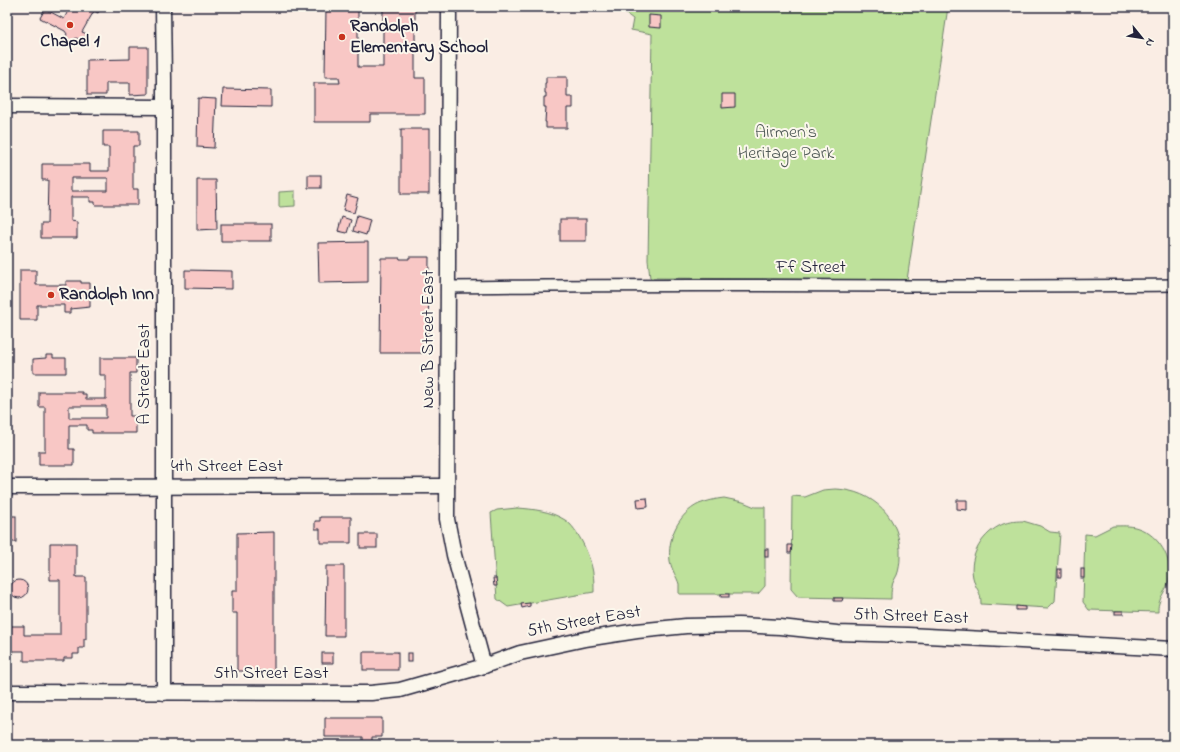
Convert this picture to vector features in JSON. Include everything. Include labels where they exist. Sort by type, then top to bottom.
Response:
[{"type":"street","name":"A Street East","points":[[163,7],[164,693]]},
{"type":"street","name":"New B Street East","points":[[449,7],[447,519],[454,555],[484,666]]},
{"type":"street","points":[[7,106],[164,107]]},
{"type":"street","name":"Ff Street","points":[[449,287],[647,284],[1064,286],[1173,285]]},
{"type":"street","name":"4th Street East","points":[[7,487],[447,486]]},
{"type":"street","name":"5th Street East","points":[[7,692],[371,693],[400,690],[484,666],[520,653],[584,639],[637,630],[686,626],[739,625],[780,627],[837,633],[915,635],[1173,649]]},
{"type":"green space","name":"Airmen's Heritage Park","points":[[617,7],[948,7],[907,280],[650,278],[648,260],[652,34],[631,30],[633,19]]},
{"type":"green space","points":[[295,191],[295,206],[279,207],[279,192]]},
{"type":"green space","points":[[835,489],[849,491],[873,501],[890,519],[896,530],[899,543],[900,564],[893,582],[891,599],[798,597],[791,589],[792,496],[805,497],[823,490]]},
{"type":"green space","points":[[724,498],[743,502],[755,507],[765,507],[765,586],[758,594],[679,594],[679,584],[670,561],[670,544],[672,536],[685,514],[692,508],[705,502]]},
{"type":"green space","points":[[517,508],[548,513],[560,517],[570,524],[579,536],[590,560],[594,592],[508,607],[497,599],[491,513],[497,510]]},
{"type":"green space","points":[[1023,521],[1040,526],[1050,532],[1060,533],[1055,601],[1048,608],[981,604],[980,593],[975,585],[972,573],[972,565],[977,549],[992,530],[1010,522]]},
{"type":"green space","points":[[1113,526],[1132,526],[1146,531],[1163,549],[1169,564],[1170,572],[1168,583],[1158,605],[1158,612],[1089,610],[1083,602],[1085,534],[1095,535]]},
{"type":"building","name":"Chapel 1","points":[[70,7],[101,7],[98,13],[94,11],[82,32],[87,34],[84,41],[76,38],[72,41],[68,40],[65,31],[40,18],[45,9],[64,19]]},
{"type":"building","name":"Randolph Elementary School","points":[[326,7],[358,7],[358,67],[383,67],[383,7],[415,7],[415,78],[425,78],[425,114],[370,114],[370,122],[314,122],[314,83],[340,83],[339,77],[325,77]]},
{"type":"building","points":[[649,15],[661,16],[661,28],[649,27]]},
{"type":"building","points":[[130,47],[148,47],[148,94],[130,95],[130,83],[106,83],[106,95],[87,95],[87,60],[130,59]]},
{"type":"building","points":[[546,77],[567,77],[567,97],[573,97],[573,108],[567,108],[567,128],[546,128],[546,107],[544,107],[544,97],[546,97]]},
{"type":"building","points":[[223,89],[271,90],[271,107],[222,106]]},
{"type":"building","points":[[722,94],[735,94],[735,107],[722,108]]},
{"type":"building","points":[[198,98],[216,99],[214,148],[197,147]]},
{"type":"building","points":[[7,125],[10,125],[8,234],[7,234]]},
{"type":"building","points":[[401,129],[429,129],[429,194],[401,194]]},
{"type":"building","points":[[103,131],[139,131],[139,146],[133,146],[133,189],[138,189],[138,205],[95,205],[95,202],[90,202],[90,197],[71,197],[71,221],[77,222],[77,238],[41,238],[41,224],[47,224],[48,180],[42,180],[42,164],[90,164],[90,171],[109,171],[109,147],[103,147]],"holes":[[[71,178],[108,178],[108,191],[71,191]]]},
{"type":"building","points":[[308,175],[321,175],[321,188],[308,188]]},
{"type":"building","points":[[197,180],[216,180],[217,229],[197,230]]},
{"type":"building","points":[[347,195],[358,198],[354,213],[343,210]]},
{"type":"building","points":[[357,216],[370,220],[366,235],[353,231]]},
{"type":"building","points":[[342,217],[351,220],[347,233],[338,231]]},
{"type":"building","points":[[560,219],[586,219],[586,241],[560,241]]},
{"type":"building","points":[[221,224],[271,224],[271,241],[221,241]]},
{"type":"building","points":[[368,242],[368,282],[319,283],[318,243]]},
{"type":"building","points":[[409,257],[429,257],[428,353],[380,353],[381,258],[409,259]]},
{"type":"building","points":[[20,270],[36,270],[36,285],[66,285],[66,281],[81,281],[81,283],[90,283],[90,307],[70,309],[70,313],[64,313],[64,305],[37,305],[37,320],[20,320]]},
{"type":"building","points":[[185,270],[232,271],[232,289],[185,288]]},
{"type":"building","points":[[8,355],[8,464],[7,464]]},
{"type":"building","points":[[46,355],[53,355],[53,358],[66,358],[66,373],[33,373],[33,359],[46,358]]},
{"type":"building","points":[[100,358],[136,358],[136,373],[130,373],[130,416],[136,416],[136,433],[92,433],[92,430],[87,430],[87,425],[69,425],[69,449],[74,449],[74,465],[39,465],[39,451],[45,451],[45,407],[39,407],[39,392],[82,392],[82,394],[86,394],[86,399],[106,399],[106,375],[100,375]],"holes":[[[69,406],[106,406],[106,418],[69,418]]]},
{"type":"building","points":[[647,498],[648,507],[638,508],[637,499]]},
{"type":"building","points":[[957,500],[967,500],[967,510],[957,509]]},
{"type":"building","points":[[7,516],[16,516],[16,542],[7,542]]},
{"type":"building","points":[[320,517],[351,517],[351,543],[320,543],[320,529],[315,529],[315,521],[320,521]]},
{"type":"building","points":[[274,532],[274,671],[237,671],[237,613],[232,613],[232,591],[237,591],[237,533]]},
{"type":"building","points":[[360,534],[377,534],[377,548],[360,548]]},
{"type":"building","points":[[50,543],[76,543],[76,577],[86,577],[86,639],[84,639],[84,648],[79,648],[79,654],[73,654],[73,658],[64,658],[64,661],[24,661],[24,651],[7,651],[7,626],[24,626],[24,635],[60,635],[60,580],[50,580]]},
{"type":"building","points":[[788,545],[792,545],[791,553],[788,553]]},
{"type":"building","points":[[765,549],[768,549],[768,557],[765,557]]},
{"type":"building","points":[[326,566],[344,566],[344,636],[325,636]]},
{"type":"building","points":[[1058,569],[1061,569],[1061,577],[1058,577]]},
{"type":"building","points":[[1081,569],[1084,569],[1084,578],[1081,578]]},
{"type":"building","points":[[493,578],[496,578],[497,586],[494,586]]},
{"type":"building","points":[[19,580],[25,583],[28,589],[25,595],[19,598],[13,595],[10,589],[13,583]]},
{"type":"building","points":[[721,594],[729,594],[729,597],[721,597]]},
{"type":"building","points":[[834,598],[843,598],[842,601],[834,601]]},
{"type":"building","points":[[530,603],[530,606],[522,608],[521,604]]},
{"type":"building","points":[[1016,606],[1025,607],[1025,610],[1016,610]]},
{"type":"building","points":[[1115,611],[1123,611],[1123,614],[1115,614]]},
{"type":"building","points":[[363,652],[398,652],[398,670],[363,670]]},
{"type":"building","points":[[322,653],[333,653],[333,663],[322,663]]},
{"type":"building","points":[[407,653],[412,653],[412,662],[407,662]]},
{"type":"building","points":[[325,718],[382,718],[382,737],[372,737],[372,745],[363,745],[363,737],[325,737]]},
{"type":"place","name":"Chapel 1","points":[[70,25]]},
{"type":"place","name":"Randolph Elementary School","points":[[342,37]]},
{"type":"place","name":"Randolph Inn","points":[[51,295]]}]
